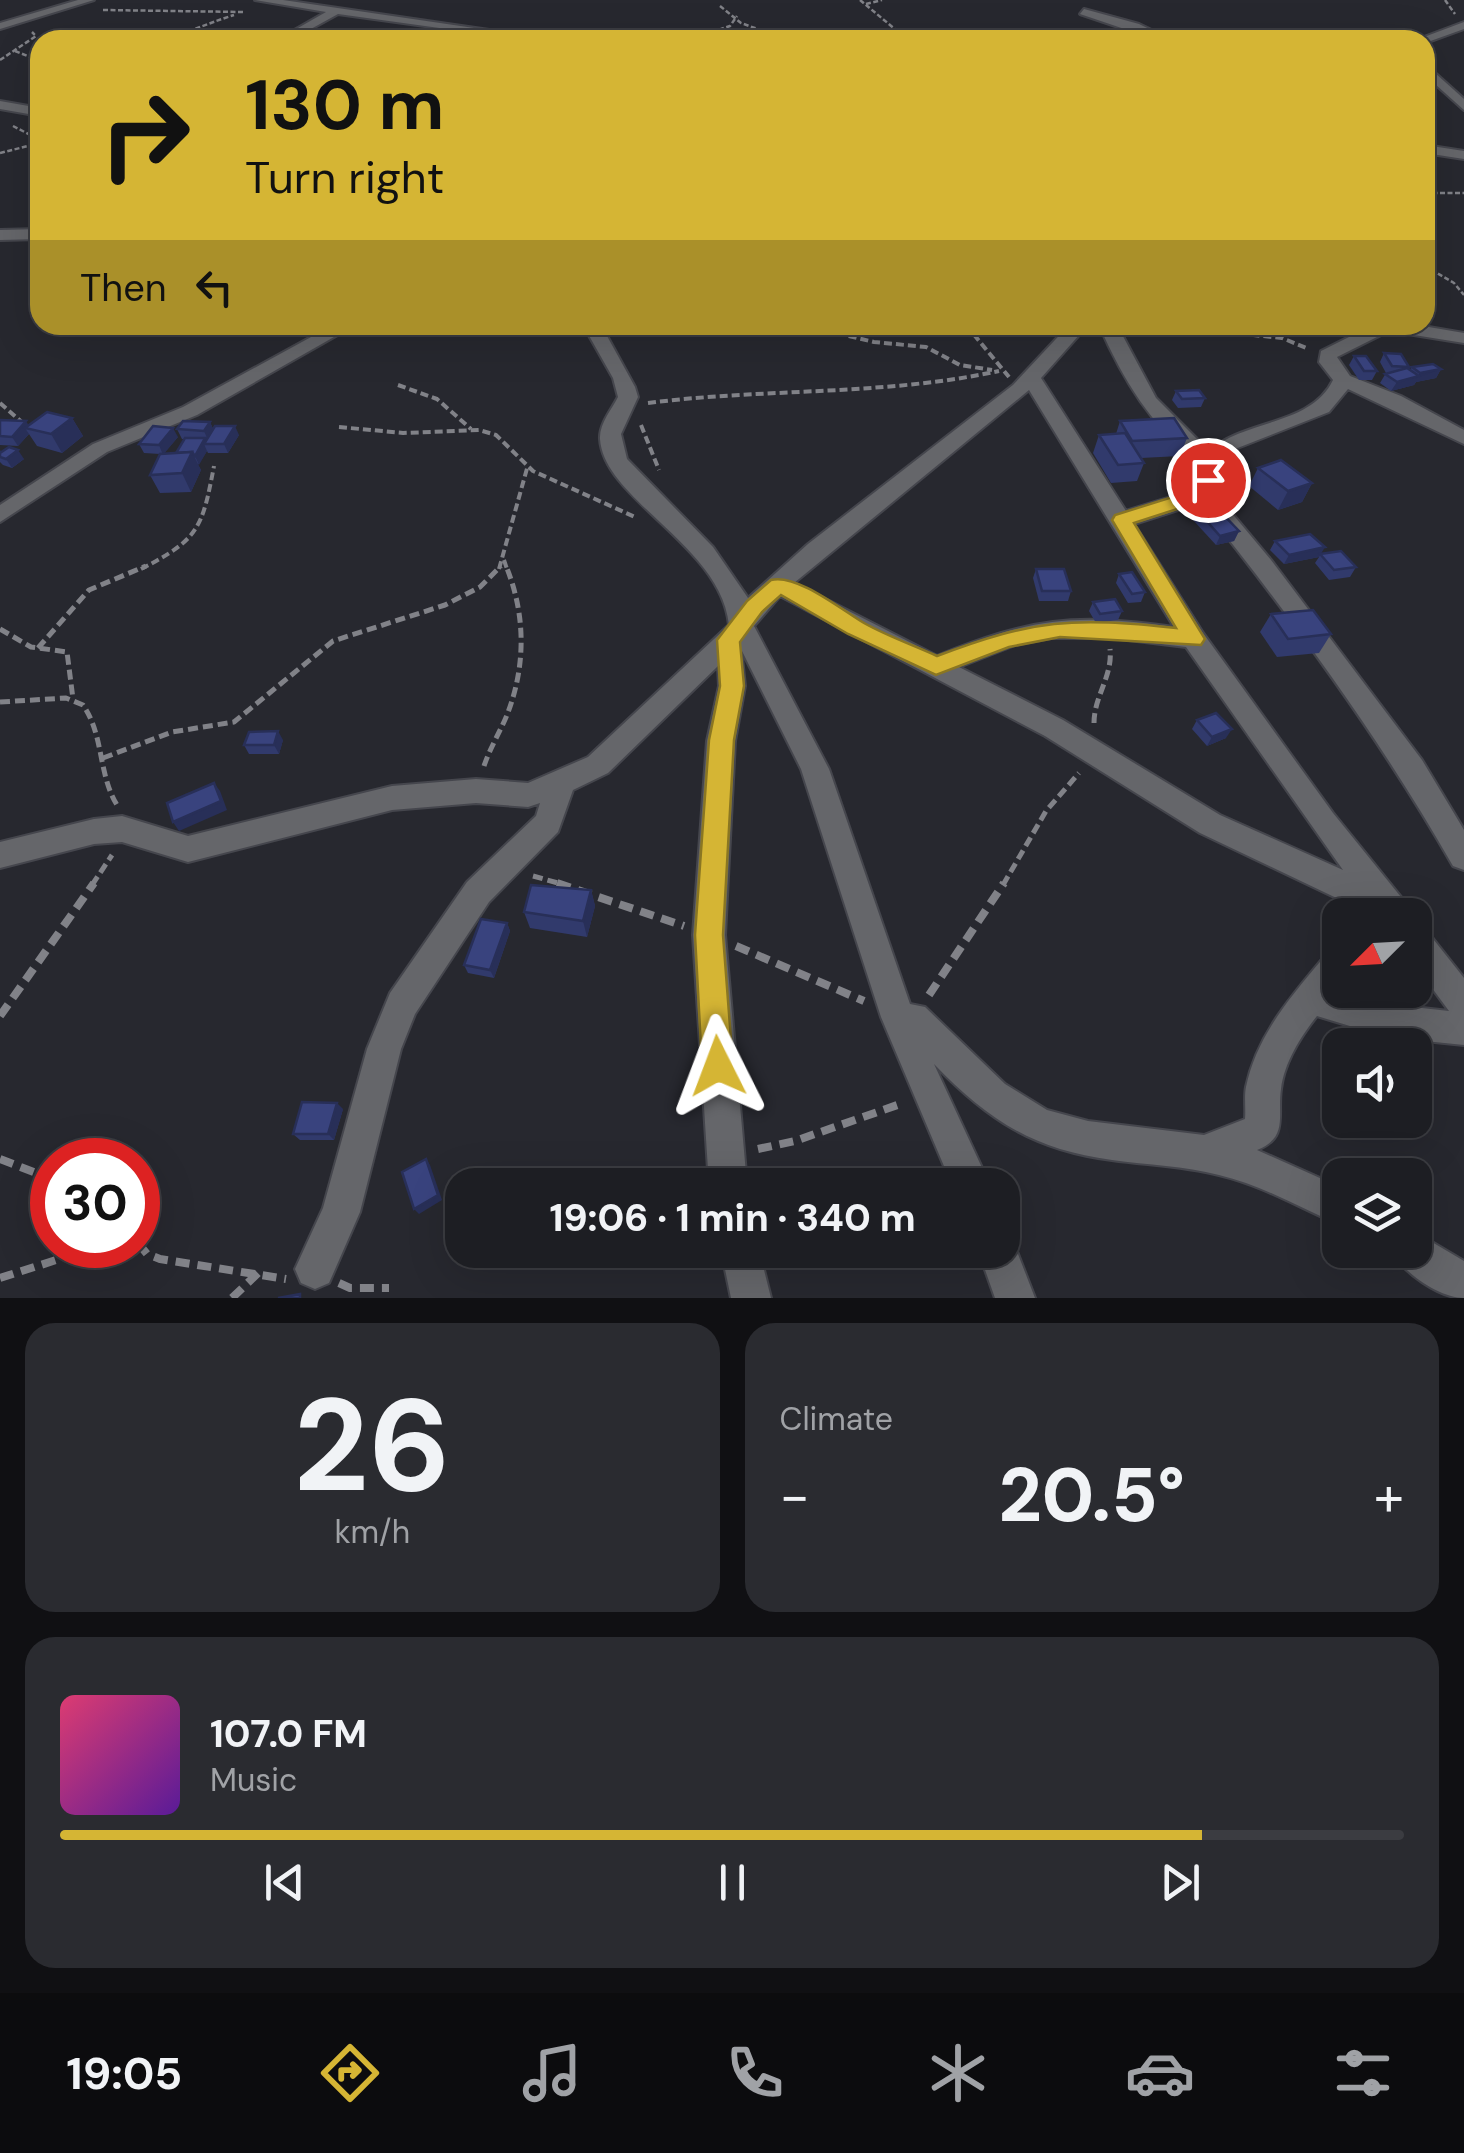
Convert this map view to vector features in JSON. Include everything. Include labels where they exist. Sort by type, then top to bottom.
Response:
[{"type":"street","points":[[0,26],[89,0]]},
{"type":"street","points":[[260,0],[473,30]]},
{"type":"street","points":[[1084,12],[1144,30]]},
{"type":"street","points":[[297,30],[333,13]]},
{"type":"street","points":[[436,30],[442,26]]},
{"type":"street","points":[[1458,26],[1464,37]]},
{"type":"street","points":[[1435,78],[1464,106]]},
{"type":"street","points":[[0,106],[30,110]]},
{"type":"street","points":[[1435,151],[1464,155]]},
{"type":"street","points":[[0,235],[30,233]]},
{"type":"street","points":[[1435,333],[1464,338]]},
{"type":"street","points":[[0,515],[100,448],[190,412],[328,335]]},
{"type":"street","points":[[596,335],[603,351],[626,380],[629,403],[612,424],[614,456],[716,564],[744,613],[721,740],[709,935],[726,1168]]},
{"type":"street","points":[[0,855],[115,829],[142,834],[168,849],[188,849],[377,801],[476,791],[528,795],[598,765],[738,631],[754,606],[816,549],[1066,335]]},
{"type":"street","points":[[1113,335],[1136,385],[1154,412],[1210,462]]},
{"type":"street","points":[[1366,335],[1327,355],[1328,362],[1344,380],[1394,400],[1464,438]]},
{"type":"street","points":[[1013,377],[1050,414],[1122,520],[1194,639],[1323,822],[1382,898]]},
{"type":"street","points":[[1204,494],[1210,462],[1220,451],[1274,424],[1326,408],[1338,398],[1344,380]]},
{"type":"street","points":[[1122,520],[1204,494]]},
{"type":"street","points":[[1204,494],[1264,566],[1412,768],[1464,857]]},
{"type":"street","points":[[779,585],[1096,753],[1210,824],[1351,898]]},
{"type":"street","points":[[936,666],[1034,632],[1099,628],[1194,639]]},
{"type":"street","points":[[738,631],[800,736],[831,810],[933,1103],[962,1168]]},
{"type":"street","points":[[315,1269],[341,1212],[393,1022],[459,918],[548,822],[561,783]]},
{"type":"street","points":[[1312,998],[1363,1016],[1420,1029],[1463,1009],[1432,964]]},
{"type":"street","points":[[1204,1152],[1257,1132],[1264,1124],[1263,1089],[1273,1059],[1292,1021],[1322,985]]},
{"type":"street","points":[[905,1018],[1023,1117],[1082,1137],[1204,1152],[1266,1172],[1322,1198]]},
{"type":"street","points":[[1432,1266],[1455,1285]]},
{"type":"street","points":[[744,1268],[751,1298]]},
{"type":"street","points":[[1004,1268],[1015,1298]]},
{"type":"path","points":[[860,0],[896,30]]},
{"type":"path","points":[[866,4],[882,0]]},
{"type":"path","points":[[195,30],[218,18],[288,4]]},
{"type":"path","points":[[720,6],[738,16],[741,23],[760,30]]},
{"type":"path","points":[[42,12],[244,12]]},
{"type":"path","points":[[718,30],[730,26],[738,16]]},
{"type":"path","points":[[26,17],[18,29],[30,31]]},
{"type":"path","points":[[0,60],[30,43]]},
{"type":"path","points":[[15,51],[30,57]]},
{"type":"path","points":[[0,153],[30,146]]},
{"type":"path","points":[[1435,193],[1464,193]]},
{"type":"path","points":[[1435,272],[1454,283],[1464,295]]},
{"type":"path","points":[[1454,283],[1464,284]]},
{"type":"path","points":[[844,335],[926,346],[960,365],[1013,377]]},
{"type":"path","points":[[975,335],[1013,377]]},
{"type":"path","points":[[1253,335],[1282,338],[1328,362]]},
{"type":"path","points":[[662,478],[629,403],[741,391],[900,390],[1013,377]]},
{"type":"path","points":[[398,385],[438,400],[472,430]]},
{"type":"path","points":[[0,403],[25,425]]},
{"type":"path","points":[[340,427],[403,433],[472,430],[496,434],[528,466],[648,524]]},
{"type":"path","points":[[38,648],[89,590],[122,579],[184,548],[204,515],[214,466]]},
{"type":"path","points":[[103,758],[180,731],[228,725],[268,697],[325,646],[349,634],[404,620],[454,600],[498,572],[528,466]]},
{"type":"path","points":[[476,791],[510,704],[524,646],[516,587],[504,560]]},
{"type":"path","points":[[502,868],[611,898],[824,981],[905,1018],[980,924],[1046,811],[1096,753],[1092,711],[1112,659],[1099,628]]},
{"type":"path","points":[[0,629],[38,648],[67,652],[73,699],[94,726],[107,792],[118,809],[109,863],[0,1016]]},
{"type":"path","points":[[0,702],[73,699]]},
{"type":"path","points":[[725,1152],[777,1148],[866,1112],[916,1101],[933,1103]]},
{"type":"path","points":[[0,1160],[30,1171]]},
{"type":"path","points":[[160,1260],[298,1282],[315,1269],[350,1288],[389,1288]]},
{"type":"path","points":[[0,1278],[31,1268]]},
{"type":"path","points":[[232,1298],[258,1273]]},
{"type":"building","points":[[1384,353],[1401,354],[1409,367],[1392,366]]},
{"type":"building","points":[[1354,356],[1366,356],[1377,371],[1364,371]]},
{"type":"building","points":[[1433,364],[1441,369],[1420,373],[1412,367]]},
{"type":"building","points":[[1407,368],[1419,376],[1397,382],[1385,374]]},
{"type":"building","points":[[1199,390],[1205,398],[1182,399],[1176,391]]},
{"type":"building","points":[[47,412],[72,418],[51,434],[25,428]]},
{"type":"building","points":[[1174,418],[1187,438],[1132,441],[1120,421]]},
{"type":"building","points":[[0,420],[26,421],[12,437],[0,436]]},
{"type":"building","points":[[183,421],[210,422],[204,431],[177,429]]},
{"type":"building","points":[[153,426],[173,428],[159,445],[139,444]]},
{"type":"building","points":[[215,426],[235,426],[224,444],[204,444]]},
{"type":"building","points":[[1125,433],[1144,463],[1118,465],[1099,435]]},
{"type":"building","points":[[185,438],[205,438],[195,456],[192,452],[176,453]]},
{"type":"building","points":[[9,447],[18,450],[6,459],[0,457],[0,453]]},
{"type":"building","points":[[192,452],[182,473],[150,475],[160,454]]},
{"type":"building","points":[[1281,460],[1312,483],[1288,491],[1258,468]]},
{"type":"building","points":[[1215,506],[1239,531],[1220,536],[1197,510]]},
{"type":"building","points":[[1310,534],[1325,547],[1289,555],[1275,541]]},
{"type":"building","points":[[1341,551],[1356,567],[1334,570],[1320,554]]},
{"type":"building","points":[[1036,569],[1064,569],[1071,591],[1042,591]]},
{"type":"building","points":[[1132,572],[1145,592],[1132,594],[1119,574]]},
{"type":"building","points":[[1115,599],[1122,611],[1100,614],[1093,602]]},
{"type":"building","points":[[1313,610],[1331,634],[1288,639],[1271,614]]},
{"type":"building","points":[[1216,713],[1232,729],[1212,737],[1197,720]]},
{"type":"building","points":[[278,731],[274,745],[244,745],[249,732]]},
{"type":"building","points":[[214,783],[221,801],[173,822],[167,803]]},
{"type":"building","points":[[531,885],[591,890],[583,921],[524,912]]},
{"type":"building","points":[[481,919],[507,923],[490,970],[464,965]]},
{"type":"building","points":[[302,1102],[337,1103],[328,1134],[293,1134]]},
{"type":"building","points":[[426,1159],[438,1195],[414,1209],[402,1172]]},
{"type":"route","points":[[718,1066],[709,935],[721,740],[732,686],[728,640],[742,628],[754,606],[779,585],[936,666],[1005,639],[1060,628],[1099,628],[1194,639],[1122,520],[1204,494],[1208,480]]}]
